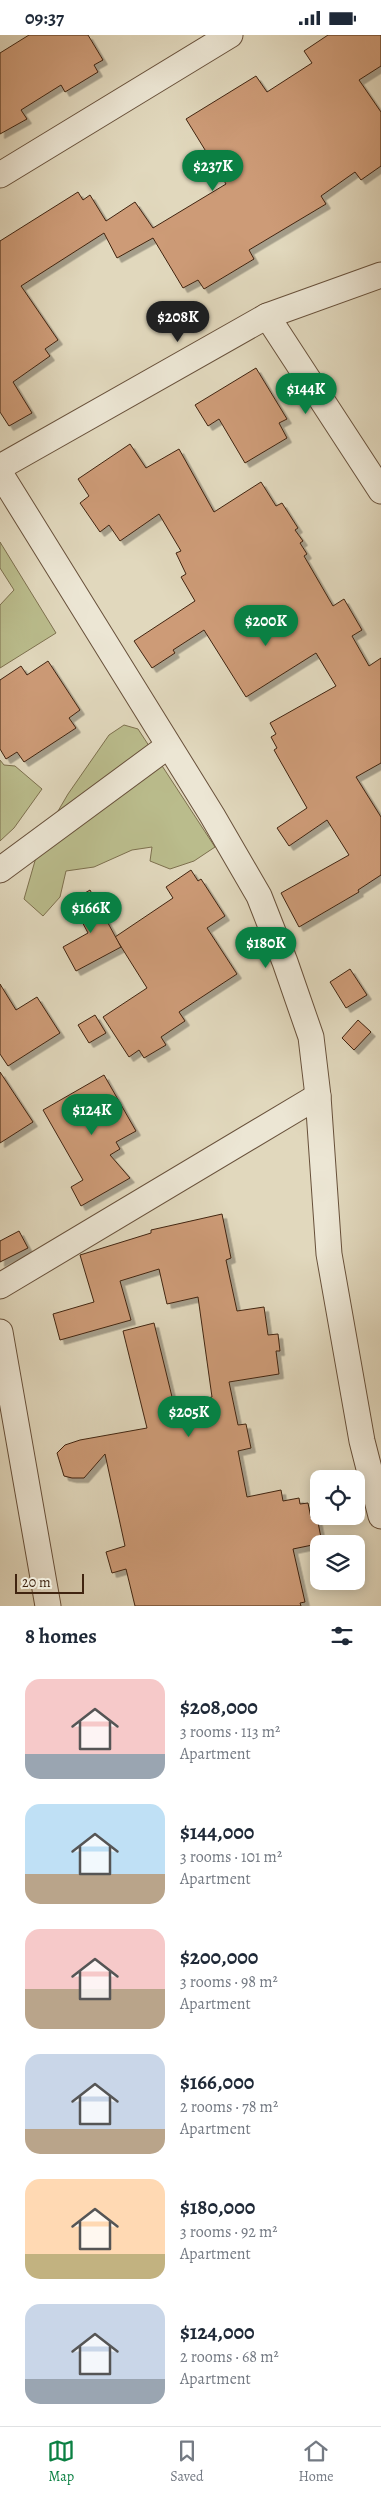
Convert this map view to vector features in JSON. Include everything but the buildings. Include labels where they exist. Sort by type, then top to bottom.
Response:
[{"type":"street","points":[[0,175],[230,35]]},
{"type":"street","points":[[0,467],[267,316],[381,275]]},
{"type":"street","points":[[267,316],[381,491]]},
{"type":"street","points":[[0,473],[212,815],[258,896],[311,1037],[318,1096],[329,1254],[362,1441],[381,1516]]},
{"type":"street","points":[[0,870],[168,746]]},
{"type":"street","points":[[0,1286],[318,1096]]},
{"type":"street","points":[[0,1332],[48,1606]]},
{"type":"green space","points":[[0,542],[56,633],[0,668],[0,605],[14,590],[0,568]]},
{"type":"green space","points":[[124,725],[138,729],[215,847],[194,861],[170,869],[150,861],[152,847],[132,850],[94,867],[66,871],[60,897],[43,916],[24,899],[41,840],[68,794],[109,735]]},
{"type":"green space","points":[[0,760],[4,765],[15,766],[42,789],[14,828],[0,841]]}]
